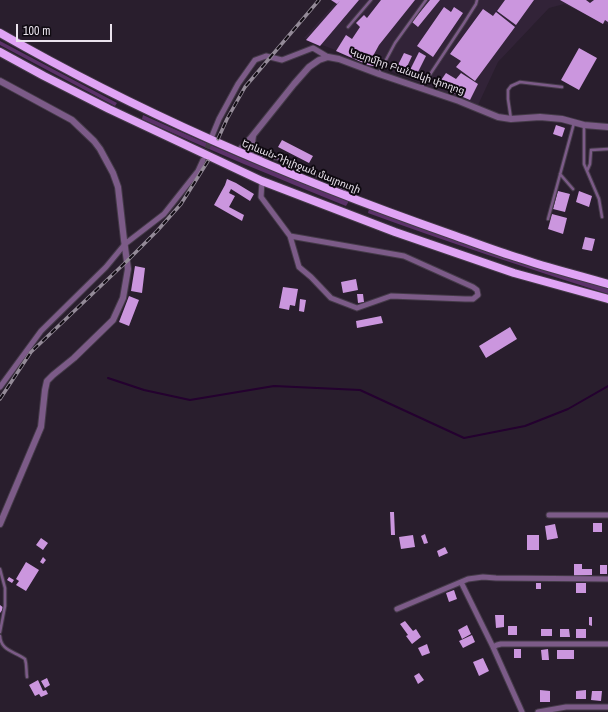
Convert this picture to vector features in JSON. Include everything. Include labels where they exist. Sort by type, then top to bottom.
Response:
[{"type":"highway","name":"Երևան-Դիլիջան մայրուղի","points":[[0,33],[44,58],[110,92],[238,152],[266,160],[351,198],[400,217],[519,258],[608,284]]},
{"type":"highway","points":[[0,52],[115,112],[262,181],[395,232],[514,272],[608,299]]},
{"type":"street","points":[[212,136],[219,119],[238,84],[255,60],[266,56],[282,60],[313,48],[328,57]]},
{"type":"street","name":"Կարմիր Բանակի փողոց","points":[[328,57],[339,59],[459,101],[498,117],[511,119],[540,117],[562,119],[584,125],[608,127]]},
{"type":"street","points":[[238,152],[247,144],[309,67],[319,60],[328,57]]},
{"type":"street","points":[[0,81],[72,120],[94,141],[100,149],[113,173],[118,188],[128,269],[123,298],[113,320],[74,358],[47,381],[41,427],[0,524]]},
{"type":"street","points":[[253,135],[252,147],[255,155],[266,160]]},
{"type":"street","points":[[0,387],[41,331],[106,267],[124,244],[164,214],[198,171],[203,160]]},
{"type":"street","points":[[262,181],[261,197],[290,236],[298,267],[331,298],[357,308],[391,296],[473,299],[478,295],[477,290],[473,287],[404,256],[290,236]]},
{"type":"street","points":[[548,515],[608,515]]},
{"type":"street","points":[[396,609],[474,578],[608,579]]},
{"type":"street","points":[[461,582],[493,647],[522,712]]},
{"type":"street","points":[[493,647],[501,644],[608,644]]},
{"type":"street","points":[[538,712],[566,707],[608,707]]},
{"type":"lane","points":[[348,27],[371,0]]},
{"type":"lane","points":[[379,74],[394,43],[426,0]]},
{"type":"lane","points":[[421,88],[464,23],[477,0]]},
{"type":"lane","points":[[511,119],[508,99],[508,90],[511,86],[520,82],[562,87]]},
{"type":"lane","points":[[548,219],[574,123]]},
{"type":"lane","points":[[584,125],[584,164],[599,199],[602,216]]},
{"type":"lane","points":[[587,172],[590,164],[591,150],[608,150]]},
{"type":"lane","points":[[266,160],[285,160],[345,189],[351,198]]},
{"type":"lane","points":[[560,173],[573,189]]},
{"type":"lane","points":[[0,569],[5,588],[5,606],[1,619],[0,632]]},
{"type":"lane","points":[[0,636],[4,647],[25,659],[27,676]]},
{"type":"shaded area","points":[[338,0],[608,0],[608,25],[564,4],[549,8],[498,62],[478,105],[304,38]]},
{"type":"shaded area","points":[[0,41],[117,103],[115,106],[0,45]]},
{"type":"shaded area","points":[[143,115],[246,160],[349,201],[346,206],[192,142],[142,119]]},
{"type":"shaded area","points":[[369,209],[421,228],[608,287],[608,294],[487,255],[398,224],[368,213]]},
{"type":"building","points":[[331,0],[359,0],[320,46],[306,40],[340,1],[337,4]]},
{"type":"building","points":[[381,0],[415,0],[379,45],[373,56],[378,64],[373,66],[368,65],[336,51],[346,35],[352,39],[360,27],[356,23],[364,15],[367,18]]},
{"type":"building","points":[[430,0],[440,0],[418,27],[412,22]]},
{"type":"building","points":[[505,0],[534,0],[516,25],[497,11]]},
{"type":"building","points":[[560,0],[586,0],[590,3],[594,0],[608,0],[608,22],[605,20],[603,24]]},
{"type":"building","points":[[444,7],[451,12],[454,7],[463,13],[433,57],[417,46]]},
{"type":"building","points":[[483,9],[493,16],[496,12],[515,27],[475,81],[456,67],[461,61],[450,54]]},
{"type":"building","points":[[579,48],[597,58],[579,90],[561,80]]},
{"type":"building","points":[[419,52],[426,56],[416,76],[409,72]]},
{"type":"building","points":[[404,53],[412,56],[405,71],[397,67]]},
{"type":"building","points":[[446,73],[456,79],[461,73],[478,84],[470,100],[437,86]]},
{"type":"building","points":[[556,125],[565,128],[562,137],[553,134]]},
{"type":"building","points":[[282,140],[313,156],[309,163],[278,147]]},
{"type":"building","points":[[227,179],[254,194],[250,201],[231,189],[229,193],[235,196],[229,207],[244,215],[242,221],[214,205]]},
{"type":"building","points":[[558,191],[570,194],[565,212],[553,209]]},
{"type":"building","points":[[579,191],[592,196],[589,207],[576,202]]},
{"type":"building","points":[[552,214],[567,218],[563,234],[548,229]]},
{"type":"building","points":[[585,237],[595,239],[592,251],[582,249]]},
{"type":"building","points":[[135,266],[145,268],[142,293],[131,291]]},
{"type":"building","points":[[356,279],[358,290],[343,293],[341,282]]},
{"type":"building","points":[[283,287],[298,289],[295,306],[290,305],[289,310],[279,308]]},
{"type":"building","points":[[357,294],[363,294],[364,302],[358,303]]},
{"type":"building","points":[[129,296],[139,300],[129,326],[119,322]]},
{"type":"building","points":[[300,299],[306,300],[304,312],[299,311]]},
{"type":"building","points":[[381,316],[383,323],[357,328],[356,321]]},
{"type":"building","points":[[510,327],[517,339],[486,358],[479,346]]},
{"type":"building","points":[[390,512],[394,512],[395,535],[391,535]]},
{"type":"building","points":[[593,523],[602,523],[602,532],[593,532]]},
{"type":"building","points":[[555,524],[558,538],[547,540],[545,526]]},
{"type":"building","points":[[425,534],[428,543],[424,544],[421,536]]},
{"type":"building","points":[[413,535],[415,547],[401,549],[399,537]]},
{"type":"building","points":[[527,535],[539,535],[539,550],[527,550]]},
{"type":"building","points":[[41,538],[48,543],[43,550],[36,545]]},
{"type":"building","points":[[445,547],[448,553],[439,557],[437,551]]},
{"type":"building","points":[[43,557],[46,560],[43,564],[40,562]]},
{"type":"building","points":[[26,562],[39,570],[26,591],[16,585],[19,581],[16,579]]},
{"type":"building","points":[[574,564],[582,564],[582,569],[592,569],[592,575],[574,576]]},
{"type":"building","points":[[600,565],[607,565],[607,574],[600,574]]},
{"type":"building","points":[[9,577],[14,580],[12,583],[7,580]]},
{"type":"building","points":[[536,583],[541,583],[541,589],[536,589]]},
{"type":"building","points":[[576,583],[586,583],[586,593],[576,593]]},
{"type":"building","points":[[454,590],[457,599],[449,602],[446,593]]},
{"type":"building","points":[[0,605],[4,608],[0,613]]},
{"type":"building","points":[[495,615],[504,615],[504,627],[496,628]]},
{"type":"building","points":[[589,617],[592,617],[592,626],[589,625]]},
{"type":"building","points":[[405,621],[413,631],[416,629],[421,637],[412,644],[406,636],[408,635],[400,624]]},
{"type":"building","points":[[467,625],[471,634],[462,639],[458,630]]},
{"type":"building","points":[[508,626],[517,626],[517,635],[508,635]]},
{"type":"building","points":[[541,629],[552,629],[552,636],[541,636]]},
{"type":"building","points":[[560,629],[569,629],[570,637],[560,637]]},
{"type":"building","points":[[576,629],[586,629],[586,638],[576,638]]},
{"type":"building","points":[[472,635],[475,642],[463,648],[459,641]]},
{"type":"building","points":[[427,644],[430,653],[422,656],[418,648]]},
{"type":"building","points":[[514,649],[521,649],[521,658],[514,658]]},
{"type":"building","points":[[548,649],[549,660],[542,660],[541,650]]},
{"type":"building","points":[[557,650],[574,650],[574,659],[557,659]]},
{"type":"building","points":[[483,658],[489,671],[479,676],[473,662]]},
{"type":"building","points":[[419,673],[424,680],[418,684],[414,676]]},
{"type":"building","points":[[47,678],[50,685],[45,688],[41,681]]},
{"type":"building","points":[[38,680],[43,691],[46,690],[48,694],[41,697],[39,694],[35,696],[29,685]]},
{"type":"building","points":[[540,690],[550,691],[550,702],[540,702]]},
{"type":"building","points":[[586,690],[586,699],[576,699],[576,691]]},
{"type":"building","points":[[592,691],[602,691],[601,701],[591,700]]},
{"type":"waterway","points":[[108,378],[144,390],[190,400],[274,386],[360,390],[464,438],[525,426],[568,409],[608,386]]},
{"type":"tunnel","points":[[204,155],[212,137]]},
{"type":"railway","points":[[218,139],[227,119],[245,87],[319,0]]},
{"type":"railway","points":[[0,399],[31,352],[127,261],[181,204],[208,161]]}]
